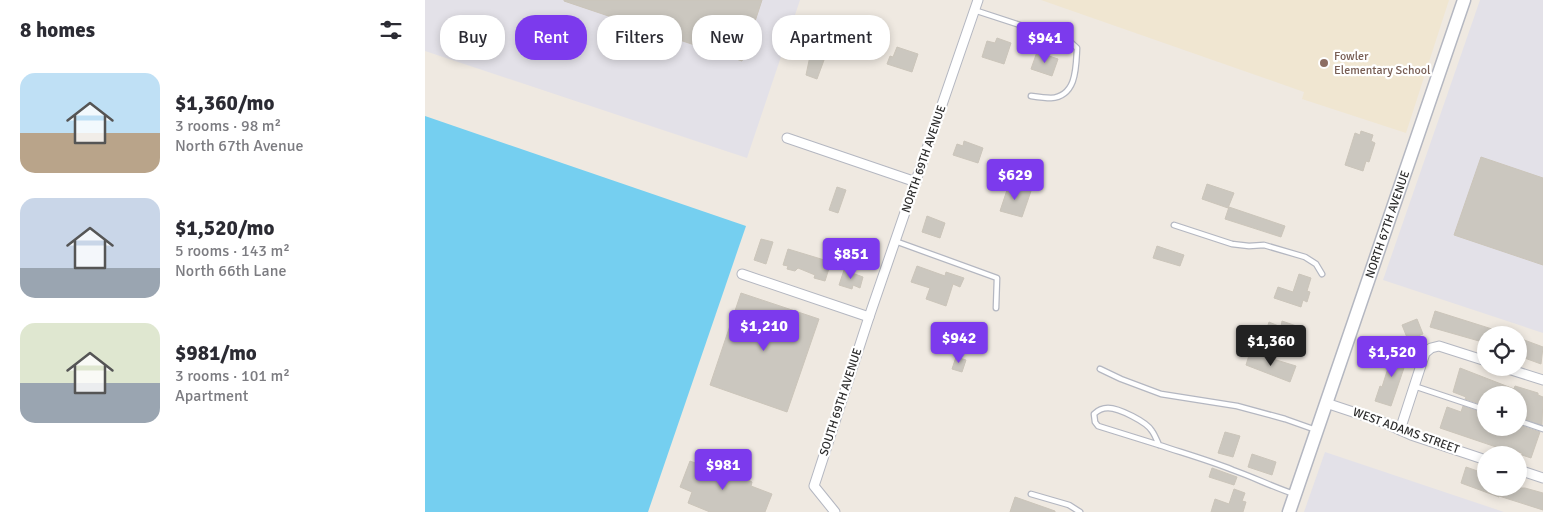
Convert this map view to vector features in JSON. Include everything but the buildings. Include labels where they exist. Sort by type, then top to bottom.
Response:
[{"type":"main road","name":"NORTH 67TH AVENUE","points":[[1289,512],[1464,0]]},
{"type":"street","name":"NORTH 69TH AVENUE","points":[[869,317],[977,0]]},
{"type":"street","points":[[787,138],[916,182]]},
{"type":"street","points":[[742,274],[869,317]]},
{"type":"street","name":"SOUTH 69TH AVENUE","points":[[835,512],[814,486],[869,317]]},
{"type":"street","points":[[1400,430],[1425,353],[1431,348],[1439,346],[1477,359]]},
{"type":"street","points":[[1527,375],[1543,380]]},
{"type":"street","name":"WEST ADAMS STREET","points":[[1326,403],[1477,457]]},
{"type":"street","points":[[1527,472],[1542,476]]},
{"type":"lane","points":[[974,10],[1035,30],[1065,37],[1077,48],[1075,78],[1068,91],[1053,98],[1031,96]]},
{"type":"lane","points":[[1174,225],[1232,244],[1264,245],[1305,257],[1316,264],[1322,274]]},
{"type":"lane","points":[[895,241],[997,278],[996,308]]},
{"type":"lane","points":[[1100,369],[1161,394],[1237,406],[1285,419],[1317,431]]},
{"type":"lane","points":[[1414,386],[1477,407]]},
{"type":"lane","points":[[1159,446],[1152,430],[1129,415],[1109,408],[1099,409],[1095,414],[1095,422],[1098,426],[1159,446],[1233,470],[1295,494]]},
{"type":"lane","points":[[1527,424],[1543,429]]},
{"type":"lane","points":[[1031,494],[1069,506],[1080,512]]},
{"type":"shaded area","points":[[425,0],[800,0],[795,15],[772,15],[772,60],[780,60],[747,158],[452,60],[505,60],[505,15],[440,15],[440,56],[425,51]]},
{"type":"shaded area","name":"Fowler Elementary School","points":[[1041,0],[1449,0],[1406,133],[1302,99],[1304,92]]},
{"type":"shaded area","points":[[1480,0],[1543,0],[1543,333],[1527,328],[1527,326],[1522,326],[1383,280]]},
{"type":"shaded area","points":[[1325,452],[1504,512],[1304,512]]},
{"type":"water","points":[[425,116],[746,226],[648,512],[425,512]]},
{"type":"place","name":"Fowler Elementary School","points":[[1324,63]]}]
